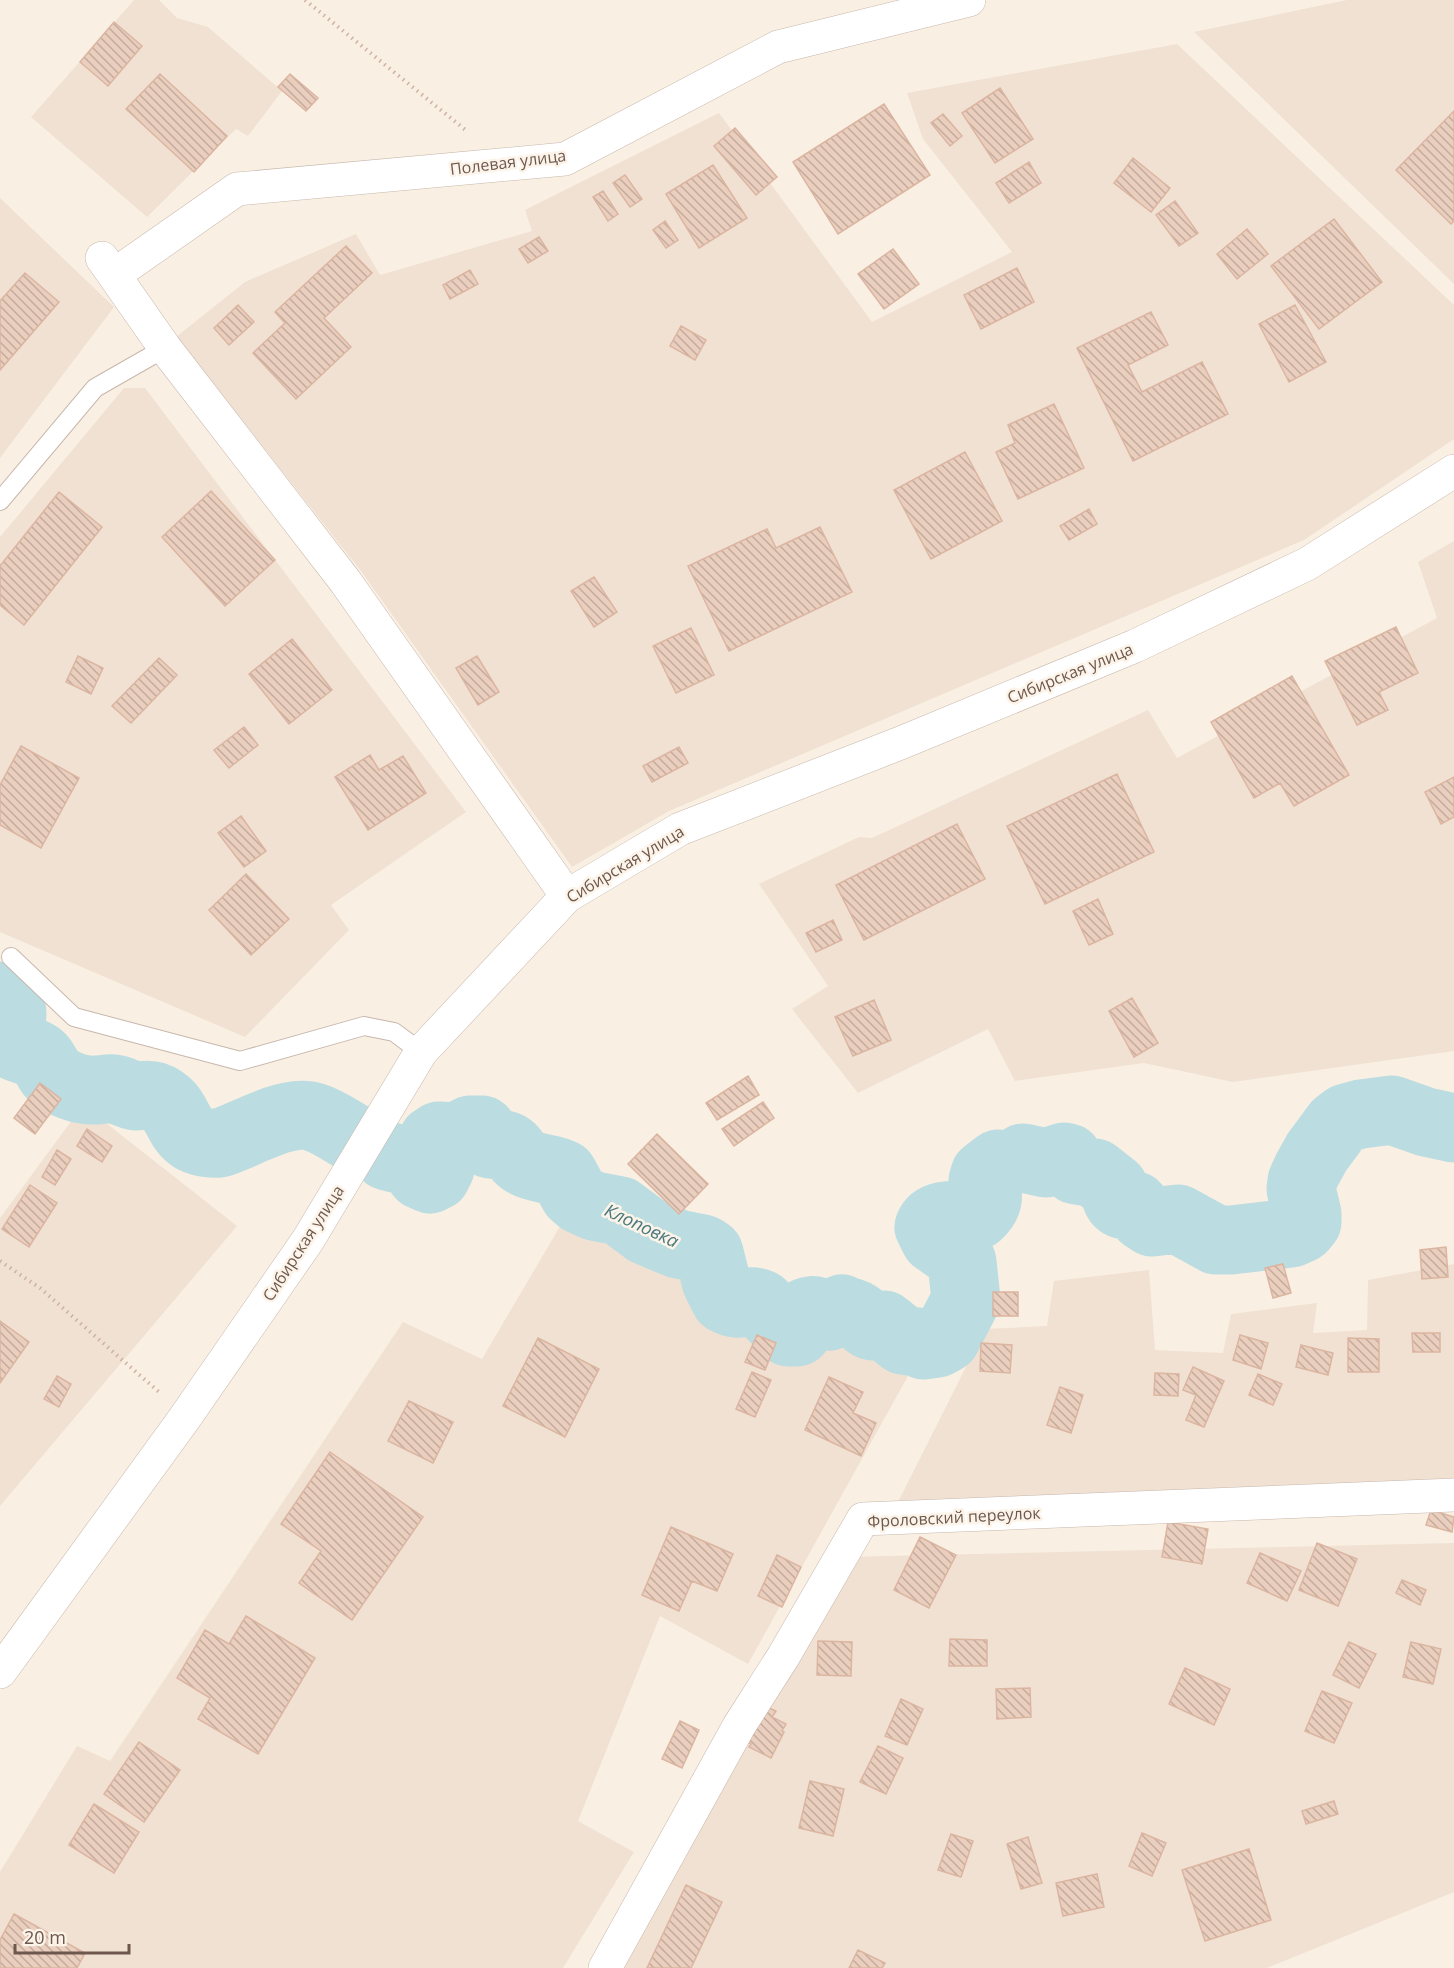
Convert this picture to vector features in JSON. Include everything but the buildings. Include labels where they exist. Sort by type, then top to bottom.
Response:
[{"type":"street","name":"Полевая улица","points":[[165,348],[108,267],[237,189],[565,159],[778,48],[969,0]]},
{"type":"street","points":[[165,348],[345,581],[567,896]]},
{"type":"street","name":"Сибирская улица","points":[[0,1672],[184,1419],[308,1240],[421,1052],[567,896],[680,829],[903,742],[1135,646],[1307,564],[1454,471]]},
{"type":"street","name":"Фроловский переулок","points":[[605,1968],[739,1725],[783,1657],[863,1519],[1454,1495]]},
{"type":"lane","points":[[0,501],[95,388],[165,348]]},
{"type":"lane","points":[[11,957],[74,1017],[240,1061],[364,1026],[394,1032],[421,1052]]},
{"type":"path","points":[[305,0],[508,164]]},
{"type":"path","points":[[0,1261],[40,1288],[150,1383],[184,1419]]},
{"type":"shaded area","points":[[134,0],[159,0],[177,18],[208,27],[282,91],[248,136],[236,129],[147,217],[31,117]]},
{"type":"shaded area","points":[[1347,0],[1454,0],[1454,284],[1194,32]]},
{"type":"shaded area","points":[[1177,44],[1454,305],[1454,439],[1304,540],[669,811],[572,867],[361,571],[176,337],[245,282],[356,234],[380,275],[532,231],[525,210],[719,113],[872,322],[1012,252],[923,139],[907,93]]},
{"type":"shaded area","points":[[0,198],[114,307],[0,458]]},
{"type":"shaded area","points":[[124,388],[145,388],[466,812],[331,905],[349,930],[245,1037],[0,932],[0,537]]},
{"type":"shaded area","points":[[1454,541],[1454,1051],[1233,1082],[1144,1063],[1015,1081],[988,1029],[858,1093],[792,1009],[828,986],[759,884],[859,837],[872,838],[1148,710],[1177,758],[1437,618],[1418,562]]},
{"type":"shaded area","points":[[83,1105],[237,1226],[0,1506],[0,1218]]},
{"type":"shaded area","points":[[579,1194],[712,1222],[742,1282],[908,1376],[748,1664],[660,1616],[578,1821],[634,1852],[563,1968],[0,1968],[0,1872],[77,1746],[110,1761],[403,1322],[482,1359]]},
{"type":"shaded area","points":[[1454,1264],[1454,1489],[893,1512],[985,1329],[1047,1326],[1054,1281],[1149,1270],[1155,1350],[1223,1353],[1231,1314],[1317,1303],[1313,1333],[1367,1330],[1368,1280]]},
{"type":"shaded area","points":[[1454,1543],[1454,1892],[1267,1968],[621,1968],[846,1557]]},
{"type":"waterway","name":"Клоповка","points":[[0,996],[7,1001],[12,1012],[8,1042],[40,1057],[57,1079],[86,1090],[112,1089],[130,1095],[154,1096],[171,1108],[186,1132],[193,1138],[204,1142],[220,1143],[280,1119],[304,1115],[324,1121],[352,1137]]},
{"type":"waterway","name":"Клоповка","points":[[1023,1158],[1046,1163],[1064,1157],[1068,1158],[1076,1170],[1095,1173],[1114,1188],[1116,1198],[1120,1203],[1135,1206],[1152,1222],[1178,1219],[1216,1240],[1231,1240],[1291,1233],[1302,1228],[1307,1222],[1301,1189],[1302,1181],[1317,1152],[1337,1125],[1346,1118],[1392,1110],[1426,1122],[1454,1128]]},
{"type":"waterway","name":"Клоповка","points":[[387,1156],[411,1162],[421,1175],[430,1179],[436,1176],[440,1168],[433,1140],[439,1136],[456,1137],[470,1130],[482,1130],[490,1144],[508,1146],[526,1163],[563,1174],[574,1194],[581,1200],[594,1206],[620,1211],[647,1231],[678,1244],[703,1249],[709,1253],[716,1281],[725,1299],[736,1303],[761,1304],[789,1332],[797,1332],[799,1328],[796,1318],[805,1312],[816,1311],[829,1316],[842,1309],[857,1315],[871,1326],[884,1325],[903,1340],[923,1345],[937,1343],[946,1338],[966,1300],[962,1262],[959,1256],[935,1239],[929,1227],[937,1218],[943,1216],[977,1215],[987,1199],[983,1181],[985,1174],[998,1164]]}]
